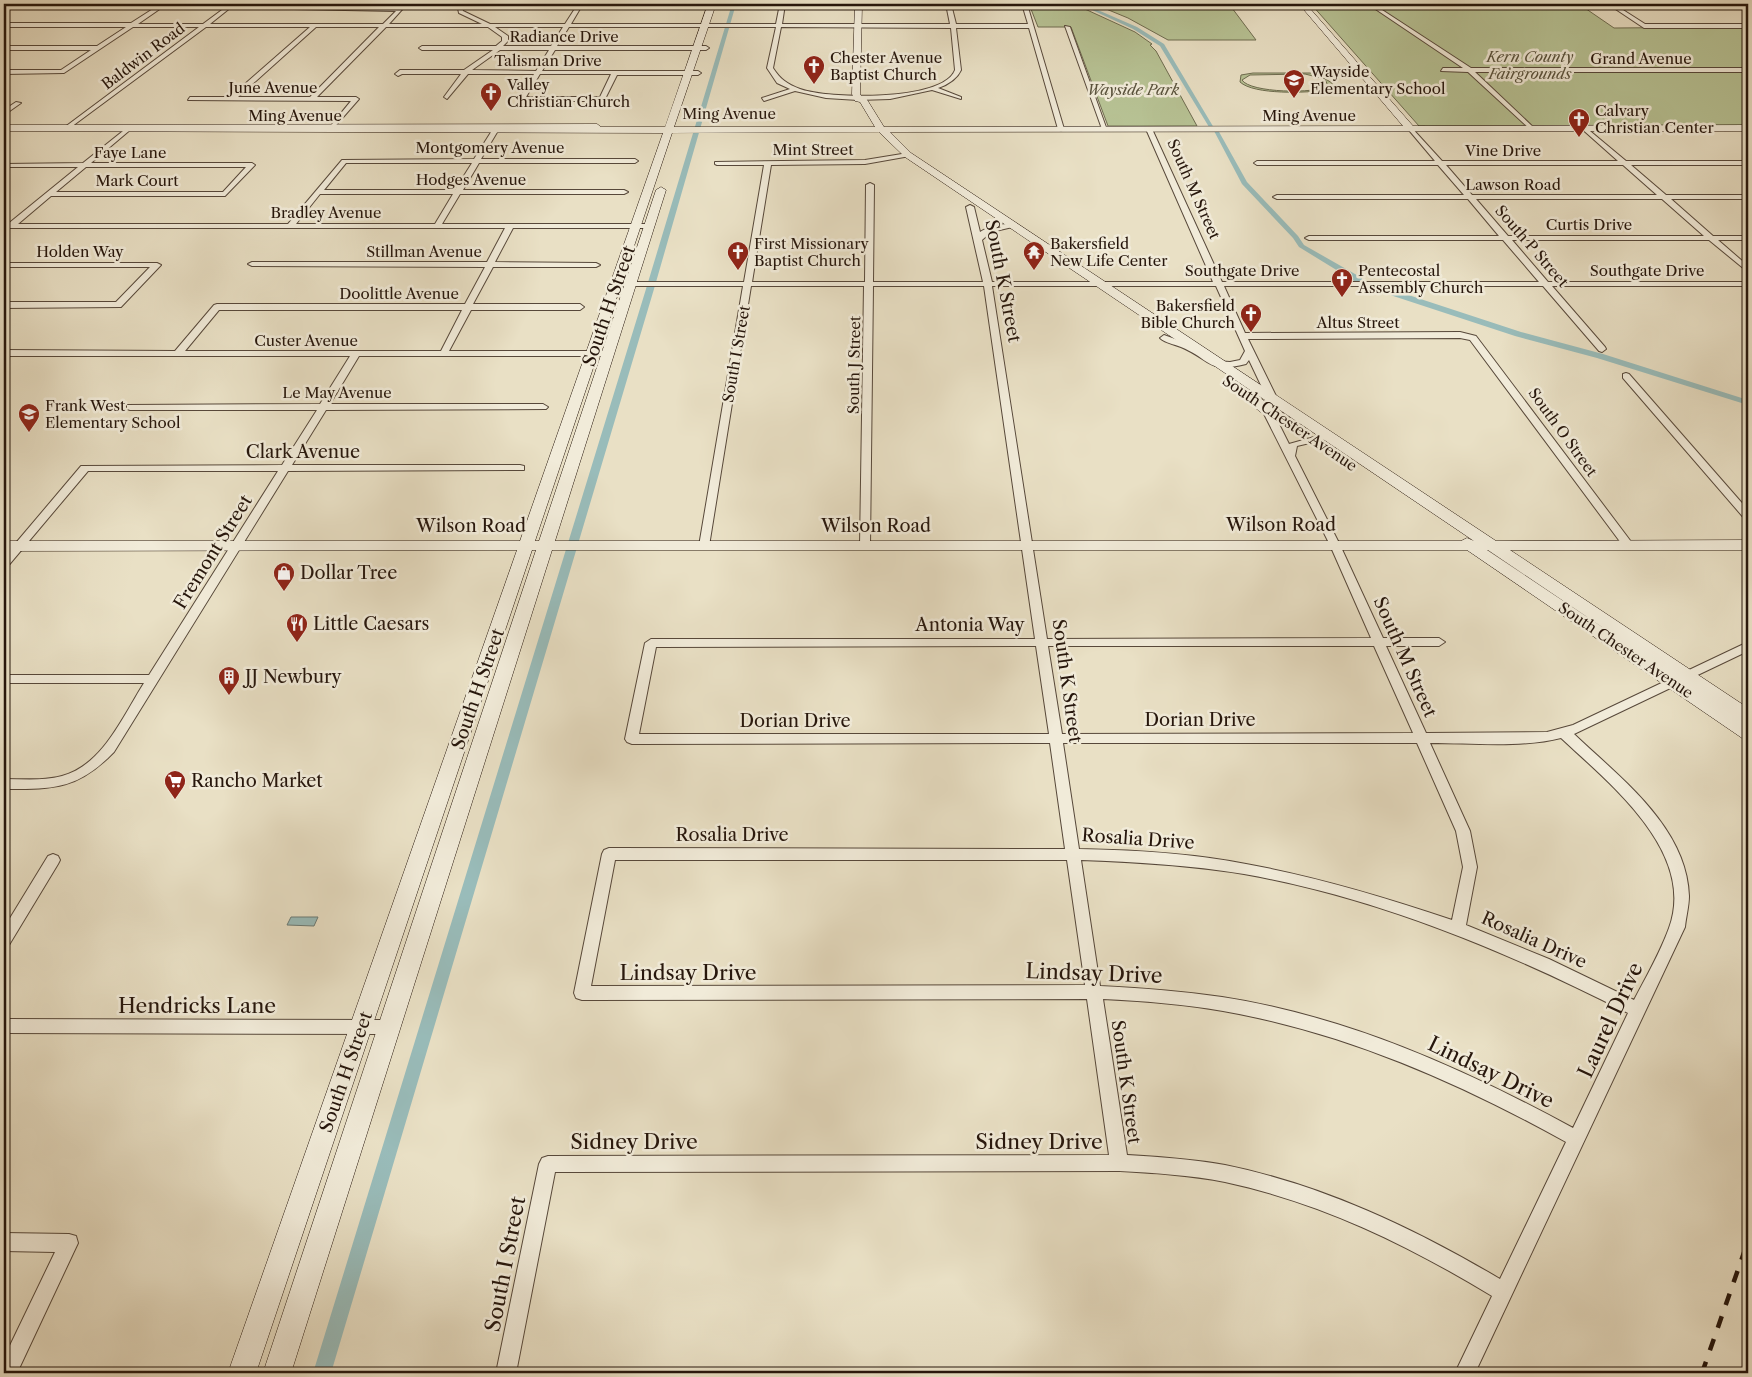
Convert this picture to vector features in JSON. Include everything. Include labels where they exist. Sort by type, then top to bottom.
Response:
[{"type":"street","name":"Baldwin Road","points":[[67,128],[233,4]]},
{"type":"street","points":[[290,14],[303,4]]},
{"type":"street","points":[[312,99],[405,4]]},
{"type":"street","points":[[448,97],[466,72],[490,56],[505,41],[505,36],[461,12],[459,4],[716,4]]},
{"type":"street","points":[[580,4],[522,99],[602,99],[615,72]]},
{"type":"street","name":"South H Street","points":[[242,1373],[636,226],[691,98],[693,73],[701,48],[713,26],[716,4]]},
{"type":"street","points":[[783,4],[771,71],[780,81],[796,89],[822,95],[858,99],[900,96],[934,88],[949,81],[958,71],[949,4]]},
{"type":"street","points":[[858,4],[855,85],[858,99]]},
{"type":"street","points":[[1025,4],[1061,128]]},
{"type":"street","name":"South P Street","points":[[1302,4],[1602,349]]},
{"type":"street","points":[[1370,4],[1471,71],[1531,128]]},
{"type":"street","points":[[4,5],[162,5],[62,72],[4,72]]},
{"type":"street","points":[[10,12],[22,5]]},
{"type":"street","points":[[1613,5],[1748,6]]},
{"type":"street","points":[[1613,5],[1644,26],[1748,26]]},
{"type":"street","points":[[297,9],[400,9]]},
{"type":"street","points":[[277,26],[283,20]]},
{"type":"street","points":[[4,26],[1032,26]]},
{"type":"street","points":[[232,99],[314,26]]},
{"type":"street","points":[[1067,27],[1105,128]]},
{"type":"street","points":[[4,48],[98,48]]},
{"type":"street","name":"Radiance Drive","points":[[422,48],[701,48]]},
{"type":"street","name":"Grand Avenue","points":[[1443,70],[1748,70]]},
{"type":"street","name":"Talisman Drive","points":[[398,74],[400,72],[693,73]]},
{"type":"street","name":"South H Street","points":[[277,1373],[649,226],[678,129],[684,85],[693,73]]},
{"type":"street","points":[[684,85],[689,88],[691,98]]},
{"type":"street","points":[[934,88],[959,98]]},
{"type":"street","points":[[764,99],[796,89]]},
{"type":"street","name":"June Avenue","points":[[190,99],[356,99],[331,128]]},
{"type":"street","points":[[856,109],[853,101],[858,99]]},
{"type":"street","name":"South Chester Avenue","points":[[858,99],[863,100],[882,130],[903,156],[1100,284],[1218,368],[1321,437],[1491,544],[1748,716]]},
{"type":"street","points":[[4,112],[18,103]]},
{"type":"street","name":"Ming Avenue","points":[[4,128],[587,128],[595,130],[867,126],[882,130],[1061,128],[1748,128]]},
{"type":"street","name":"South Chester Avenue","points":[[867,126],[903,156],[1001,228],[1164,338],[1218,368]]},
{"type":"street","points":[[437,226],[496,128]]},
{"type":"street","points":[[1584,128],[1748,270]]},
{"type":"street","points":[[6,228],[128,129]]},
{"type":"street","name":"South M Street","points":[[1149,129],[1249,352],[1290,458],[1335,545],[1463,831],[1468,849],[1470,868],[1468,888],[1458,927]]},
{"type":"street","name":"Mint Street","points":[[717,163],[865,162],[903,156]]},
{"type":"street","name":"Montgomery Avenue","points":[[318,192],[344,161],[635,161]]},
{"type":"street","name":"South I Street","points":[[704,546],[768,163]]},
{"type":"street","name":"Vine Drive","points":[[1257,164],[1748,163]]},
{"type":"street","name":"Faye Lane","points":[[6,167],[252,165],[225,194]]},
{"type":"street","name":"South J Street","points":[[865,546],[870,185]]},
{"type":"street","points":[[290,226],[318,192]]},
{"type":"street","name":"Hodges Avenue","points":[[318,192],[624,192]]},
{"type":"street","name":"Mark Court","points":[[49,194],[225,194]]},
{"type":"street","name":"Lawson Road","points":[[1277,198],[1748,197]]},
{"type":"street","name":"South K Street","points":[[970,206],[988,284],[1119,1163]]},
{"type":"street","points":[[444,354],[510,226]]},
{"type":"street","name":"Bradley Avenue","points":[[6,228],[649,226]]},
{"type":"street","points":[[978,240],[980,234],[1013,226]]},
{"type":"street","name":"Curtis Drive","points":[[1309,238],[1748,238]]},
{"type":"street","name":"Holden Way","points":[[4,264],[157,265],[118,305],[4,305]]},
{"type":"street","name":"Stillman Avenue","points":[[252,264],[596,265]]},
{"type":"street","name":"Southgate Drive","points":[[616,284],[1748,284]]},
{"type":"street","name":"Doolittle Avenue","points":[[178,353],[217,307],[580,307]]},
{"type":"street","name":"Altus Street","points":[[1242,336],[1460,335],[1473,338]]},
{"type":"street","name":"South O Street","points":[[1473,338],[1628,545]]},
{"type":"street","points":[[1218,368],[1243,362],[1249,352]]},
{"type":"street","name":"Custer Avenue","points":[[4,353],[608,354]]},
{"type":"street","name":"Fremont Street","points":[[4,784],[59,783],[75,778],[94,766],[109,749],[358,353]]},
{"type":"street","points":[[1626,376],[1748,516]]},
{"type":"street","name":"Le May Avenue","points":[[130,407],[543,407]]},
{"type":"street","points":[[1290,458],[1291,448],[1294,444],[1321,437]]},
{"type":"street","name":"South Chester Avenue","points":[[1321,437],[1468,544],[1748,733]]},
{"type":"street","name":"Clark Avenue","points":[[11,546],[85,468],[520,468]]},
{"type":"street","name":"Wilson Road","points":[[11,546],[1748,545]]},
{"type":"street","points":[[4,564],[11,546]]},
{"type":"street","name":"Antonia Way","points":[[632,739],[651,643],[1439,642]]},
{"type":"street","name":"Dorian Drive","points":[[632,739],[1526,738],[1564,733],[1675,683],[1748,646]]},
{"type":"street","points":[[4,679],[154,679]]},
{"type":"street","name":"Laurel Drive","points":[[1465,1373],[1677,927],[1682,910],[1680,874],[1670,849],[1655,825],[1564,733]]},
{"type":"street","name":"Rosalia Drive","points":[[582,993],[609,854],[1073,854],[1152,857],[1244,869],[1354,893],[1458,927],[1530,957],[1638,1010]]},
{"type":"street","points":[[4,941],[53,860]]},
{"type":"street","name":"Lindsay Drive","points":[[582,993],[1094,992],[1162,995],[1208,1001],[1263,1011],[1347,1034],[1396,1050],[1480,1087],[1576,1139]]},
{"type":"street","name":"Hendricks Lane","points":[[4,1026],[390,1027]]},
{"type":"street","name":"Sidney Drive","points":[[548,1164],[1119,1163],[1183,1167],[1230,1174],[1276,1185],[1324,1200],[1409,1237],[1503,1292]]},
{"type":"street","name":"South I Street","points":[[506,1373],[548,1164]]},
{"type":"street","points":[[4,1242],[69,1242],[7,1373]]},
{"type":"green space","name":"Wayside Park","points":[[1029,4],[1074,4],[1135,32],[1152,44],[1150,45],[1156,51],[1197,126],[1108,126],[1071,27],[1038,27]]},
{"type":"green space","points":[[1094,4],[1229,4],[1256,40],[1168,40],[1128,18]]},
{"type":"green space","name":"Kern County Fairgrounds","points":[[1311,4],[1579,4],[1614,28],[1748,27],[1748,126],[1419,126]]},
{"type":"green space","points":[[1253,73],[1336,74],[1319,75],[1332,83],[1332,87],[1327,90],[1307,92],[1281,92],[1257,89],[1240,82],[1241,75]],"holes":[[[1305,74],[1325,79],[1328,86],[1321,89],[1298,91],[1257,88],[1242,80],[1250,75]]]},
{"type":"water","points":[[291,917],[318,917],[314,926],[287,925]]},
{"type":"waterway","points":[[322,1373],[650,289],[734,4]]},
{"type":"waterway","points":[[1081,4],[1135,28],[1162,45],[1212,127]]},
{"type":"waterway","points":[[1215,130],[1244,183],[1296,237],[1301,246],[1359,280]]},
{"type":"waterway","points":[[1378,288],[1518,334],[1600,356],[1748,403]]},
{"type":"railway","points":[[1702,1373],[1748,1241]]},
{"type":"place","name":"Chester Avenue Baptist Church","points":[[814,85]]},
{"type":"place","name":"Wayside Elementary School","points":[[1294,99]]},
{"type":"place","name":"Valley Christian Church","points":[[491,112]]},
{"type":"place","name":"Calvary Christian Center","points":[[1579,138]]},
{"type":"place","name":"First Missionary Baptist Church","points":[[738,271]]},
{"type":"place","name":"Bakersfield New Life Center","points":[[1034,271]]},
{"type":"place","name":"Pentecostal Assembly Church","points":[[1342,298]]},
{"type":"place","name":"Bakersfield Bible Church","points":[[1251,333]]},
{"type":"place","name":"Frank West Elementary School","points":[[29,433]]},
{"type":"place","name":"Dollar Tree","points":[[284,592]]},
{"type":"place","name":"Little Caesars","points":[[297,643]]},
{"type":"place","name":"JJ Newbury","points":[[229,696]]},
{"type":"place","name":"Rancho Market","points":[[175,800]]}]
